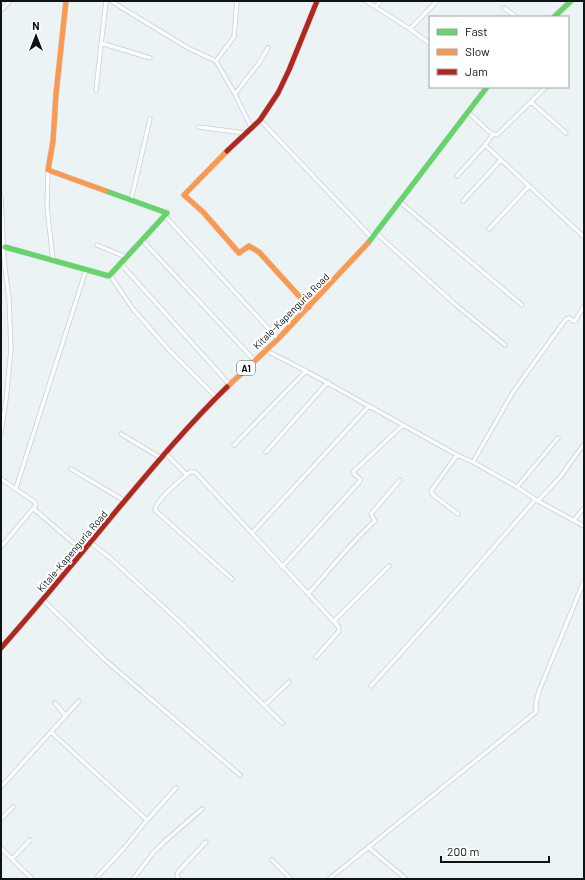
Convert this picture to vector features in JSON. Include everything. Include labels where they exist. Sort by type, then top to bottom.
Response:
[{"type":"main road","points":[[4,247],[109,276],[143,241],[167,213],[48,170],[53,146],[56,93],[63,42],[66,1]]},
{"type":"main road","points":[[309,307],[256,250],[249,246],[239,253],[203,212],[184,195],[245,133],[260,120],[284,82],[317,1]]},
{"type":"main road","points":[[555,16],[571,1]]},
{"type":"main road","name":"Kitale-Kapenguria Road","points":[[1,648],[84,552],[200,413],[254,360],[278,339],[346,268],[372,238],[486,88]]},
{"type":"street","points":[[1,10],[10,1]]},
{"type":"street","points":[[96,90],[106,1]]},
{"type":"street","points":[[111,1],[188,48],[216,61],[235,94],[251,128]]},
{"type":"street","points":[[216,61],[234,37],[237,1]]},
{"type":"street","points":[[366,1],[410,29],[429,43]]},
{"type":"street","points":[[375,7],[381,1]]},
{"type":"street","points":[[410,29],[437,1]]},
{"type":"street","points":[[1,2],[6,5]]},
{"type":"street","points":[[504,8],[515,16]]},
{"type":"street","points":[[101,43],[150,58]]},
{"type":"street","points":[[235,94],[259,63],[268,48]]},
{"type":"street","points":[[468,112],[496,135],[545,88]]},
{"type":"street","points":[[531,102],[566,133]]},
{"type":"street","points":[[131,200],[150,119]]},
{"type":"street","points":[[260,120],[372,238]]},
{"type":"street","points":[[199,127],[245,133]]},
{"type":"street","points":[[457,176],[493,134]]},
{"type":"street","points":[[485,145],[584,237]]},
{"type":"street","points":[[463,202],[501,160]]},
{"type":"street","points":[[48,170],[47,207],[52,260]]},
{"type":"street","points":[[489,229],[529,186]]},
{"type":"street","points":[[1,196],[4,260],[9,299],[11,349],[1,433]]},
{"type":"street","points":[[400,202],[522,304]]},
{"type":"street","points":[[165,216],[278,339]]},
{"type":"street","points":[[376,233],[505,345]]},
{"type":"street","points":[[143,241],[254,360]]},
{"type":"street","points":[[97,245],[126,257]]},
{"type":"street","points":[[120,263],[172,322],[230,384]]},
{"type":"street","points":[[16,488],[86,270]]},
{"type":"street","points":[[110,275],[133,309],[169,350],[216,397]]},
{"type":"street","points":[[473,462],[513,392],[566,319],[570,318],[573,321],[575,320],[584,306]]},
{"type":"street","points":[[265,350],[328,382],[403,425],[473,462],[517,487],[536,500],[584,526]]},
{"type":"street","points":[[234,445],[306,370]]},
{"type":"street","points":[[266,452],[328,382]]},
{"type":"street","points":[[252,533],[369,406]]},
{"type":"street","points":[[282,567],[360,481],[354,471],[403,425]]},
{"type":"street","points":[[121,434],[161,458]]},
{"type":"street","points":[[517,487],[558,438]]},
{"type":"street","points":[[371,686],[536,500],[561,476],[584,444]]},
{"type":"street","points":[[166,453],[187,475]]},
{"type":"street","points":[[458,455],[431,491],[433,495],[458,514]]},
{"type":"street","points":[[71,469],[125,501]]},
{"type":"street","points":[[232,579],[155,510],[155,507],[165,495],[190,472],[195,472],[339,628],[339,632],[316,657]]},
{"type":"street","points":[[1,478],[35,502],[36,505],[1,547]]},
{"type":"street","points":[[308,594],[332,568],[348,547],[375,522],[371,514],[400,480]]},
{"type":"street","points":[[574,520],[584,508]]},
{"type":"street","points":[[34,509],[84,552]]},
{"type":"street","points":[[91,543],[109,557],[181,623],[282,722]]},
{"type":"street","points":[[334,621],[389,566]]},
{"type":"street","points":[[329,879],[536,712],[536,703],[539,691],[584,581]]},
{"type":"street","points":[[43,600],[105,660],[240,775]]},
{"type":"street","points":[[265,705],[289,682]]},
{"type":"street","points":[[1,787],[79,701]]},
{"type":"street","points":[[55,703],[66,716]]},
{"type":"street","points":[[51,732],[148,820]]},
{"type":"street","points":[[98,876],[176,788]]},
{"type":"street","points":[[1,819],[13,807]]},
{"type":"street","points":[[133,879],[153,853],[202,809]]},
{"type":"street","points":[[12,859],[30,840]]},
{"type":"street","points":[[179,879],[177,876],[178,872],[206,842]]},
{"type":"street","points":[[368,847],[406,879]]},
{"type":"street","points":[[1,848],[32,879]]},
{"type":"street","points":[[272,860],[291,879]]},
{"type":"traffic: fast","points":[[555,16],[571,1]]},
{"type":"traffic: fast","points":[[368,243],[486,88]]},
{"type":"traffic: fast","points":[[5,247],[109,276],[167,213],[106,191]]},
{"type":"traffic: slow","points":[[66,1],[56,94],[53,141],[48,170],[106,191]]},
{"type":"traffic: slow","points":[[227,151],[184,195],[203,212],[239,253],[249,246],[259,252],[309,307]]},
{"type":"traffic: slow","points":[[227,387],[278,339],[368,243]]},
{"type":"traffic: jam","points":[[227,151],[260,120],[278,93],[317,1]]},
{"type":"traffic: jam","points":[[1,648],[168,450],[227,387]]}]
